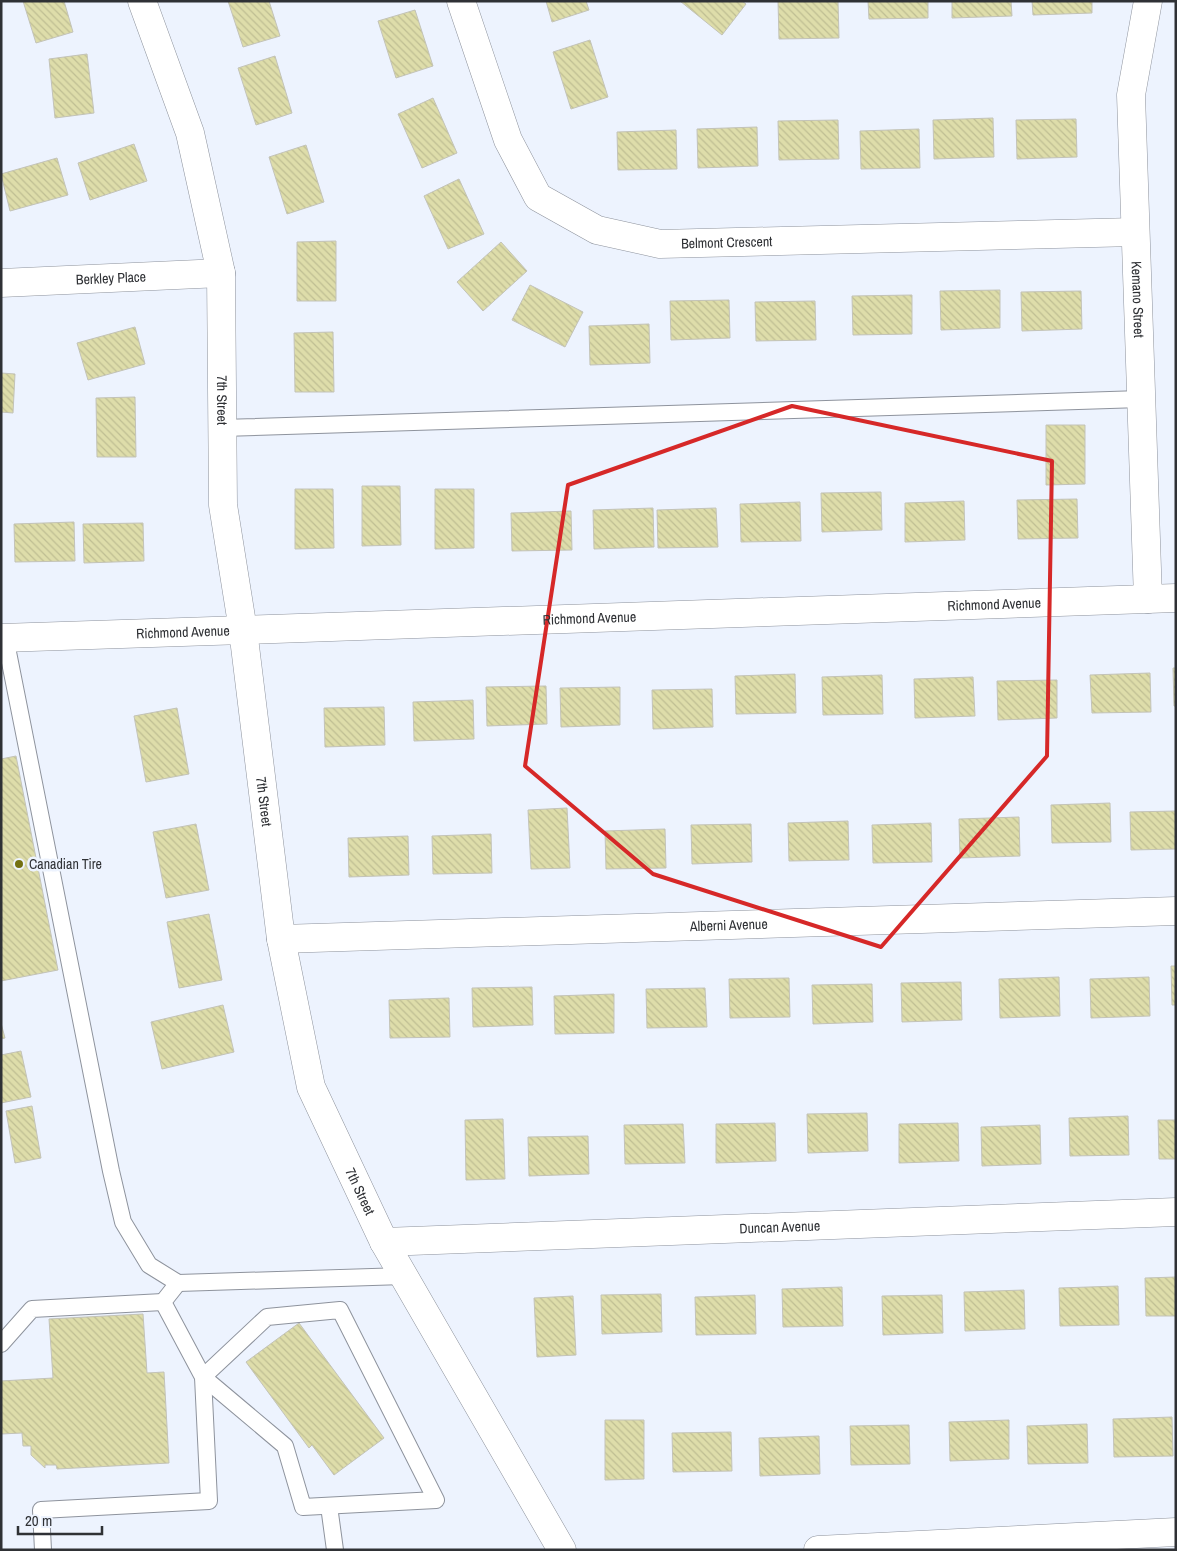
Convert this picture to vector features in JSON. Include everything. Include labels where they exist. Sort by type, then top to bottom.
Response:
[{"type":"street","name":"7th Street","points":[[142,1],[190,133],[221,273],[223,505],[243,630],[281,938],[311,1087],[384,1242],[562,1550]]},
{"type":"street","name":"Belmont Crescent","points":[[460,1],[508,140],[538,196],[597,230],[660,244],[1135,232]]},
{"type":"street","name":"Kemano Street","points":[[1148,1],[1131,94],[1148,599]]},
{"type":"street","name":"Berkley Place","points":[[1,283],[221,273]]},
{"type":"street","name":"Richmond Avenue","points":[[3,637],[1176,598]]},
{"type":"street","name":"Alberni Avenue","points":[[281,938],[1176,910]]},
{"type":"street","name":"Duncan Avenue","points":[[384,1242],[1176,1212]]},
{"type":"street","points":[[818,1550],[1176,1532]]},
{"type":"lane","points":[[222,428],[1141,399]]},
{"type":"lane","points":[[3,637],[109,1162],[123,1222],[149,1265],[178,1283],[404,1276]]},
{"type":"lane","points":[[1,1344],[32,1309],[163,1302],[178,1283]]},
{"type":"lane","points":[[43,1550],[41,1510],[209,1501],[203,1377],[267,1317],[340,1310],[436,1500],[303,1507],[285,1446],[203,1377],[163,1302]]},
{"type":"lane","points":[[329,1506],[335,1550]]},
{"type":"highlighted area","points":[[792,406],[1052,461],[1047,756],[881,947],[653,874],[525,766],[568,485]]},
{"type":"building","points":[[23,1],[64,1],[73,32],[36,43]]},
{"type":"building","points":[[228,1],[269,1],[280,36],[243,47]]},
{"type":"building","points":[[546,1],[586,1],[589,10],[552,22]]},
{"type":"building","points":[[680,1],[742,1],[746,4],[722,35]]},
{"type":"building","points":[[778,1],[838,1],[839,38],[779,39]]},
{"type":"building","points":[[868,1],[928,1],[928,18],[869,19]]},
{"type":"building","points":[[952,1],[1011,1],[1012,16],[952,18]]},
{"type":"building","points":[[1032,1],[1092,1],[1092,13],[1033,15]]},
{"type":"building","points":[[415,10],[433,66],[396,78],[378,21]]},
{"type":"building","points":[[590,40],[608,97],[571,109],[553,52]]},
{"type":"building","points":[[87,54],[94,113],[55,118],[49,59]]},
{"type":"building","points":[[275,56],[292,113],[256,125],[238,68]]},
{"type":"building","points":[[433,98],[457,153],[422,168],[398,114]]},
{"type":"building","points":[[993,118],[994,157],[934,159],[933,120]]},
{"type":"building","points":[[1076,119],[1077,157],[1017,159],[1016,120]]},
{"type":"building","points":[[838,120],[839,159],[779,160],[778,121]]},
{"type":"building","points":[[757,127],[758,166],[698,168],[697,129]]},
{"type":"building","points":[[919,129],[920,168],[861,169],[860,131]]},
{"type":"building","points":[[676,130],[677,169],[618,170],[617,132]]},
{"type":"building","points":[[134,144],[147,181],[90,200],[78,163]]},
{"type":"building","points":[[306,145],[324,202],[287,214],[269,157]]},
{"type":"building","points":[[57,158],[68,195],[10,211],[1,174]]},
{"type":"building","points":[[459,179],[484,234],[448,249],[424,196]]},
{"type":"building","points":[[336,241],[336,301],[297,301],[297,242]]},
{"type":"building","points":[[501,242],[527,271],[483,311],[457,282]]},
{"type":"building","points":[[530,285],[583,312],[565,347],[512,320]]},
{"type":"building","points":[[1000,290],[1000,328],[941,330],[940,291]]},
{"type":"building","points":[[1081,291],[1082,329],[1022,331],[1021,292]]},
{"type":"building","points":[[912,295],[912,334],[853,335],[852,296]]},
{"type":"building","points":[[729,300],[730,338],[671,340],[670,301]]},
{"type":"building","points":[[815,301],[816,340],[756,341],[755,302]]},
{"type":"building","points":[[649,324],[650,363],[590,365],[589,326]]},
{"type":"building","points":[[135,327],[145,364],[88,380],[77,343]]},
{"type":"building","points":[[333,332],[334,392],[295,392],[294,333]]},
{"type":"building","points":[[1,373],[15,374],[13,413],[1,412]]},
{"type":"building","points":[[135,397],[136,457],[97,457],[96,398]]},
{"type":"building","points":[[1046,425],[1085,425],[1085,484],[1046,485]]},
{"type":"building","points":[[362,486],[400,486],[401,545],[362,546]]},
{"type":"building","points":[[295,489],[333,489],[334,548],[295,549]]},
{"type":"building","points":[[435,489],[474,489],[474,548],[435,549]]},
{"type":"building","points":[[881,492],[882,530],[822,532],[821,493]]},
{"type":"building","points":[[1077,499],[1078,538],[1018,539],[1017,500]]},
{"type":"building","points":[[964,501],[965,540],[905,542],[905,503]]},
{"type":"building","points":[[800,502],[801,541],[741,542],[740,504]]},
{"type":"building","points":[[653,508],[654,547],[594,549],[593,510]]},
{"type":"building","points":[[716,508],[718,547],[658,548],[657,510]]},
{"type":"building","points":[[571,511],[572,550],[512,551],[511,513]]},
{"type":"building","points":[[74,522],[75,561],[15,562],[14,524]]},
{"type":"building","points":[[143,523],[144,561],[84,563],[83,524]]},
{"type":"building","points":[[1173,668],[1176,668],[1176,706],[1174,706]]},
{"type":"building","points":[[1150,673],[1151,712],[1092,713],[1090,675]]},
{"type":"building","points":[[795,674],[796,713],[736,714],[735,676]]},
{"type":"building","points":[[882,675],[883,714],[823,715],[822,677]]},
{"type":"building","points":[[973,677],[975,716],[915,718],[914,679]]},
{"type":"building","points":[[1057,680],[1057,718],[998,720],[997,681]]},
{"type":"building","points":[[546,686],[547,724],[487,726],[486,687]]},
{"type":"building","points":[[620,687],[620,725],[561,727],[560,688]]},
{"type":"building","points":[[712,689],[713,727],[653,729],[652,690]]},
{"type":"building","points":[[473,700],[474,739],[414,741],[413,702]]},
{"type":"building","points":[[384,707],[385,745],[325,747],[324,708]]},
{"type":"building","points":[[177,708],[189,774],[146,782],[134,716]]},
{"type":"building","name":"Canadian Tire","points":[[16,756],[58,970],[1,981],[1,759]]},
{"type":"building","points":[[1110,803],[1111,842],[1052,843],[1051,805]]},
{"type":"building","points":[[567,808],[570,868],[531,869],[528,810]]},
{"type":"building","points":[[1176,811],[1176,849],[1131,850],[1130,812]]},
{"type":"building","points":[[1019,817],[1020,856],[960,858],[959,819]]},
{"type":"building","points":[[848,821],[849,860],[789,861],[788,823]]},
{"type":"building","points":[[931,823],[932,862],[873,863],[872,825]]},
{"type":"building","points":[[196,824],[209,890],[166,898],[153,832]]},
{"type":"building","points":[[751,824],[752,862],[692,864],[691,825]]},
{"type":"building","points":[[665,829],[666,868],[606,869],[605,831]]},
{"type":"building","points":[[491,834],[492,873],[433,874],[432,836]]},
{"type":"building","points":[[408,836],[409,875],[349,877],[348,838]]},
{"type":"building","points":[[209,914],[222,980],[179,988],[167,922]]},
{"type":"building","points":[[1171,966],[1176,966],[1176,1005],[1172,1005]]},
{"type":"building","points":[[1059,977],[1060,1016],[1000,1018],[999,979]]},
{"type":"building","points":[[1149,977],[1150,1016],[1091,1018],[1090,979]]},
{"type":"building","points":[[789,978],[790,1017],[730,1018],[729,979]]},
{"type":"building","points":[[961,982],[962,1020],[902,1022],[901,983]]},
{"type":"building","points":[[872,984],[873,1022],[813,1024],[812,985]]},
{"type":"building","points":[[532,987],[533,1025],[473,1027],[472,988]]},
{"type":"building","points":[[705,988],[707,1027],[647,1028],[646,989]]},
{"type":"building","points":[[614,994],[614,1033],[555,1034],[554,996]]},
{"type":"building","points":[[449,998],[450,1037],[390,1038],[389,1000]]},
{"type":"building","points":[[223,1005],[234,1052],[162,1069],[151,1022]]},
{"type":"building","points":[[1,1023],[5,1038],[1,1039]]},
{"type":"building","points":[[21,1051],[31,1097],[1,1103],[1,1055]]},
{"type":"building","points":[[32,1106],[41,1158],[15,1163],[6,1111]]},
{"type":"building","points":[[867,1113],[868,1151],[808,1153],[807,1114]]},
{"type":"building","points":[[1128,1116],[1129,1155],[1070,1156],[1069,1118]]},
{"type":"building","points":[[503,1119],[505,1179],[466,1180],[465,1120]]},
{"type":"building","points":[[1158,1120],[1176,1120],[1176,1159],[1159,1159]]},
{"type":"building","points":[[775,1123],[776,1161],[716,1163],[716,1124]]},
{"type":"building","points":[[958,1123],[959,1161],[899,1163],[899,1124]]},
{"type":"building","points":[[683,1124],[685,1163],[625,1164],[624,1125]]},
{"type":"building","points":[[1040,1125],[1041,1164],[982,1166],[981,1127]]},
{"type":"building","points":[[588,1136],[589,1174],[529,1176],[528,1137]]},
{"type":"building","points":[[1176,1277],[1176,1316],[1146,1316],[1145,1278]]},
{"type":"building","points":[[1118,1286],[1119,1325],[1060,1326],[1059,1288]]},
{"type":"building","points":[[842,1287],[843,1326],[783,1327],[782,1289]]},
{"type":"building","points":[[1024,1290],[1025,1329],[965,1331],[964,1292]]},
{"type":"building","points":[[661,1294],[662,1332],[602,1334],[601,1295]]},
{"type":"building","points":[[755,1295],[756,1334],[696,1335],[695,1297]]},
{"type":"building","points":[[942,1295],[943,1333],[883,1335],[882,1296]]},
{"type":"building","points":[[573,1296],[576,1355],[537,1357],[534,1298]]},
{"type":"building","points":[[143,1314],[147,1373],[164,1372],[169,1463],[57,1469],[56,1465],[45,1465],[45,1468],[31,1455],[31,1446],[23,1446],[22,1433],[1,1434],[1,1381],[53,1378],[49,1319]]},
{"type":"building","points":[[299,1323],[384,1438],[334,1475],[312,1445],[309,1448],[246,1362]]},
{"type":"building","points":[[1172,1417],[1173,1456],[1114,1457],[1113,1419]]},
{"type":"building","points":[[605,1420],[644,1420],[644,1479],[605,1480]]},
{"type":"building","points":[[1009,1420],[1009,1459],[950,1461],[949,1422]]},
{"type":"building","points":[[1087,1424],[1088,1463],[1028,1464],[1027,1426]]},
{"type":"building","points":[[909,1425],[910,1464],[851,1465],[850,1426]]},
{"type":"building","points":[[731,1432],[732,1471],[673,1472],[672,1433]]},
{"type":"building","points":[[819,1436],[820,1474],[760,1476],[759,1438]]},
{"type":"place","name":"Canadian Tire","points":[[19,864]]}]
